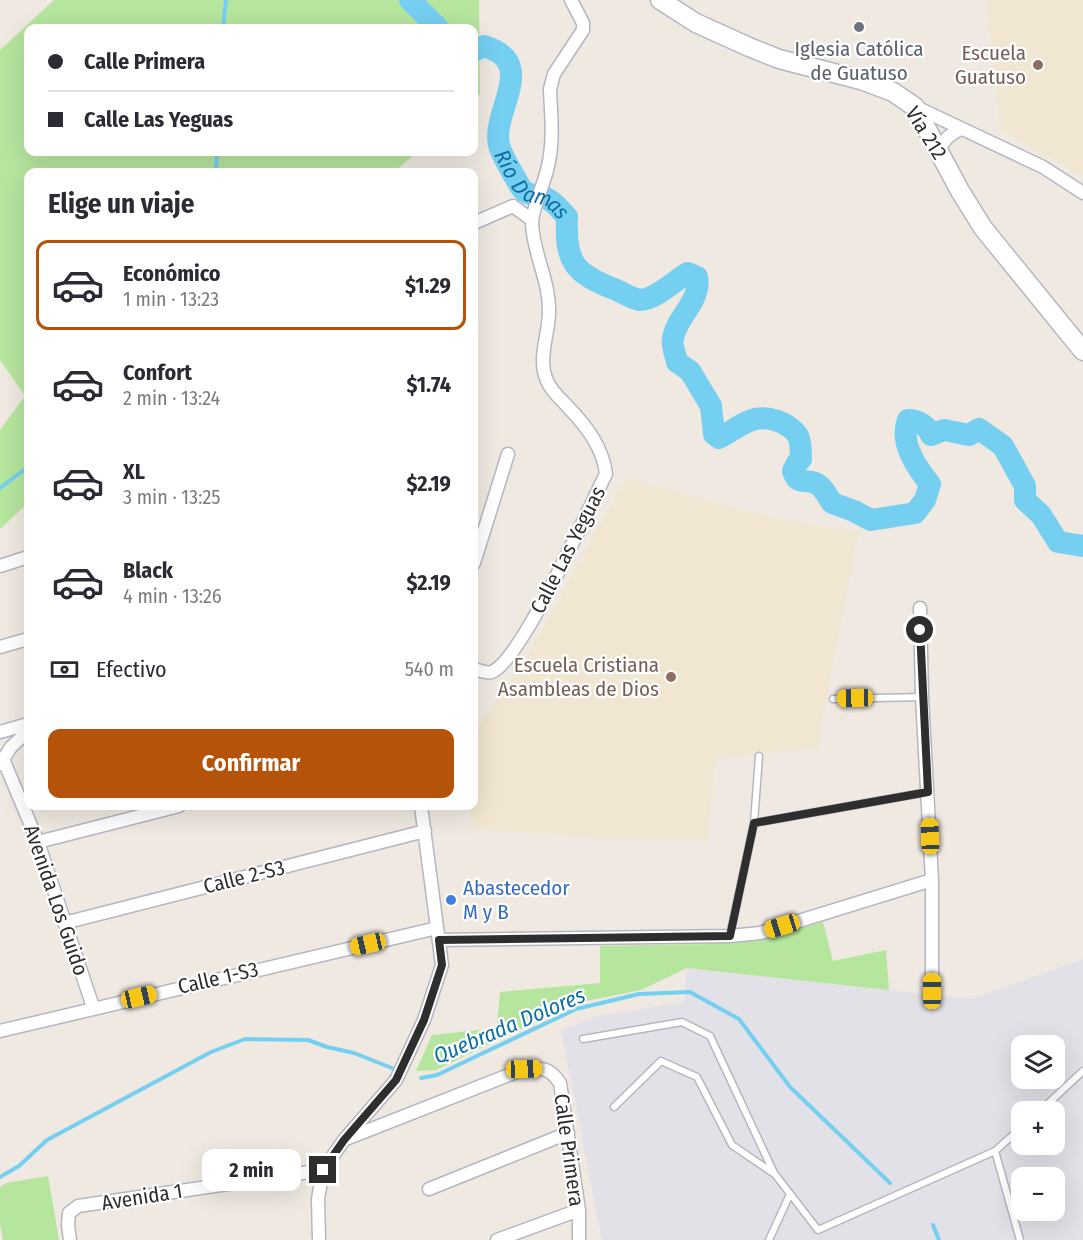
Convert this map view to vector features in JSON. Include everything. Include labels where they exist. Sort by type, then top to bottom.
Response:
[{"type":"main road","name":"Vía 212","points":[[660,0],[696,23],[749,47],[779,59],[861,80],[893,92],[915,107],[983,228],[1083,351]]},
{"type":"street","name":"Calle Las Yeguas","points":[[478,670],[491,672],[515,648],[533,620],[606,474],[604,458],[596,442],[571,409],[553,392],[546,380],[543,368],[549,312],[547,286],[534,242],[532,220],[549,165],[552,132],[550,89],[554,74],[583,30],[583,23],[571,0]]},
{"type":"street","points":[[915,107],[1043,167],[1083,192]]},
{"type":"street","points":[[939,151],[950,134],[961,129]]},
{"type":"street","points":[[478,221],[513,206],[532,220]]},
{"type":"street","points":[[478,550],[508,454]]},
{"type":"street","points":[[0,566],[24,558]]},
{"type":"street","points":[[920,608],[922,697],[932,880],[932,991]]},
{"type":"street","points":[[0,647],[24,640]]},
{"type":"street","points":[[0,732],[24,725]]},
{"type":"street","points":[[1,762],[11,747],[24,735]]},
{"type":"street","name":"Avenida Los Guido","points":[[1,762],[38,842],[93,1008]]},
{"type":"street","points":[[38,842],[163,810]]},
{"type":"street","points":[[319,1240],[318,1199],[323,1170],[344,1140],[396,1080],[424,1020],[442,965],[421,810]]},
{"type":"street","name":"Calle 2-S3","points":[[64,922],[424,831]]},
{"type":"street","name":"Calle 1-S3","points":[[0,1031],[93,1008],[438,934],[730,936],[760,933],[932,880]]},
{"type":"street","name":"Calle Primera","points":[[344,1140],[524,1069],[543,1068],[554,1074],[560,1083],[579,1210],[579,1240]]},
{"type":"street","points":[[429,1189],[568,1133]]},
{"type":"street","name":"Avenida 1","points":[[70,1240],[69,1213],[78,1206],[323,1170]]},
{"type":"street","points":[[497,1240],[579,1210]]},
{"type":"lane","points":[[833,699],[922,697]]},
{"type":"lane","points":[[730,936],[754,823],[759,756]]},
{"type":"lane","points":[[754,823],[928,792]]},
{"type":"lane","points":[[583,1039],[682,1022],[710,1036],[774,1173],[818,1230],[995,1151],[1011,1137]]},
{"type":"lane","points":[[614,1107],[661,1061],[697,1077],[732,1145],[774,1173]]},
{"type":"lane","points":[[1051,1101],[1083,1071]]},
{"type":"lane","points":[[995,1151],[1020,1240]]},
{"type":"lane","points":[[769,1240],[790,1194]]},
{"type":"shaded area","name":"Escuela Guatuso","points":[[986,0],[1083,0],[1083,176],[1001,130]]},
{"type":"shaded area","name":"Escuela Cristiana Asambleas de Dios","points":[[618,475],[752,513],[858,533],[817,748],[715,759],[708,840],[604,838],[473,829],[470,810],[478,810],[478,726],[527,657],[626,478]]},
{"type":"shaded area","points":[[1083,959],[1083,1240],[602,1240],[561,1030],[598,1016],[684,1002],[687,968],[972,999]]},
{"type":"green space","points":[[54,0],[479,0],[480,94],[478,96],[478,24],[28,24]]},
{"type":"green space","points":[[24,28],[24,156],[412,156],[399,168],[24,168],[24,395],[0,360],[0,50]]},
{"type":"green space","points":[[24,397],[24,507],[0,529],[0,430]]},
{"type":"green space","points":[[823,922],[833,961],[886,950],[889,990],[687,968],[641,990],[572,1004],[436,1070],[416,1071],[432,1035],[497,1028],[500,992],[600,983],[600,946],[705,944],[760,940]]},
{"type":"green space","points":[[48,1176],[59,1240],[3,1240],[0,1224],[0,1187],[6,1183]]},
{"type":"waterway","points":[[223,24],[226,0]]},
{"type":"waterway","name":"Río Damas","points":[[410,0],[434,24]]},
{"type":"waterway","name":"Río Damas","points":[[478,49],[484,46],[501,54],[509,65],[511,78],[509,92],[498,137],[501,151],[524,191],[549,199],[567,217],[568,245],[574,264],[589,277],[640,300],[652,297],[688,273],[697,277],[696,293],[675,330],[673,344],[677,362],[690,371],[711,406],[714,434],[719,438],[743,424],[764,418],[783,423],[794,431],[800,441],[801,459],[793,471],[797,478],[800,481],[816,483],[824,490],[832,503],[871,520],[915,513],[925,500],[930,484],[910,454],[906,437],[908,420],[922,424],[931,435],[944,430],[969,435],[979,429],[1003,446],[1025,486],[1025,500],[1041,515],[1058,542],[1083,546]]},
{"type":"waterway","points":[[216,168],[217,156]]},
{"type":"waterway","points":[[0,488],[24,470]]},
{"type":"waterway","name":"Quebrada Dolores","points":[[421,1078],[437,1075],[576,1009],[639,994],[690,992],[739,1019],[790,1087],[890,1183]]},
{"type":"waterway","name":"Quebrada Dolores","points":[[0,1177],[19,1166],[47,1140],[211,1052],[245,1039],[308,1040],[354,1053],[392,1068]]},
{"type":"waterway","name":"Quebrada Dolores","points":[[933,1225],[939,1240]]},
{"type":"place","name":"Iglesia Católica de Guatuso","points":[[859,27]]},
{"type":"place","name":"Escuela Guatuso","points":[[1038,65]]},
{"type":"place","name":"Escuela Cristiana Asambleas de Dios","points":[[671,677]]},
{"type":"place","name":"Abastecedor M y B","points":[[451,900]]},
{"type":"route","points":[[323,1170],[344,1140],[396,1080],[424,1020],[442,965],[439,940],[730,936],[754,823],[928,792],[920,630]]}]
